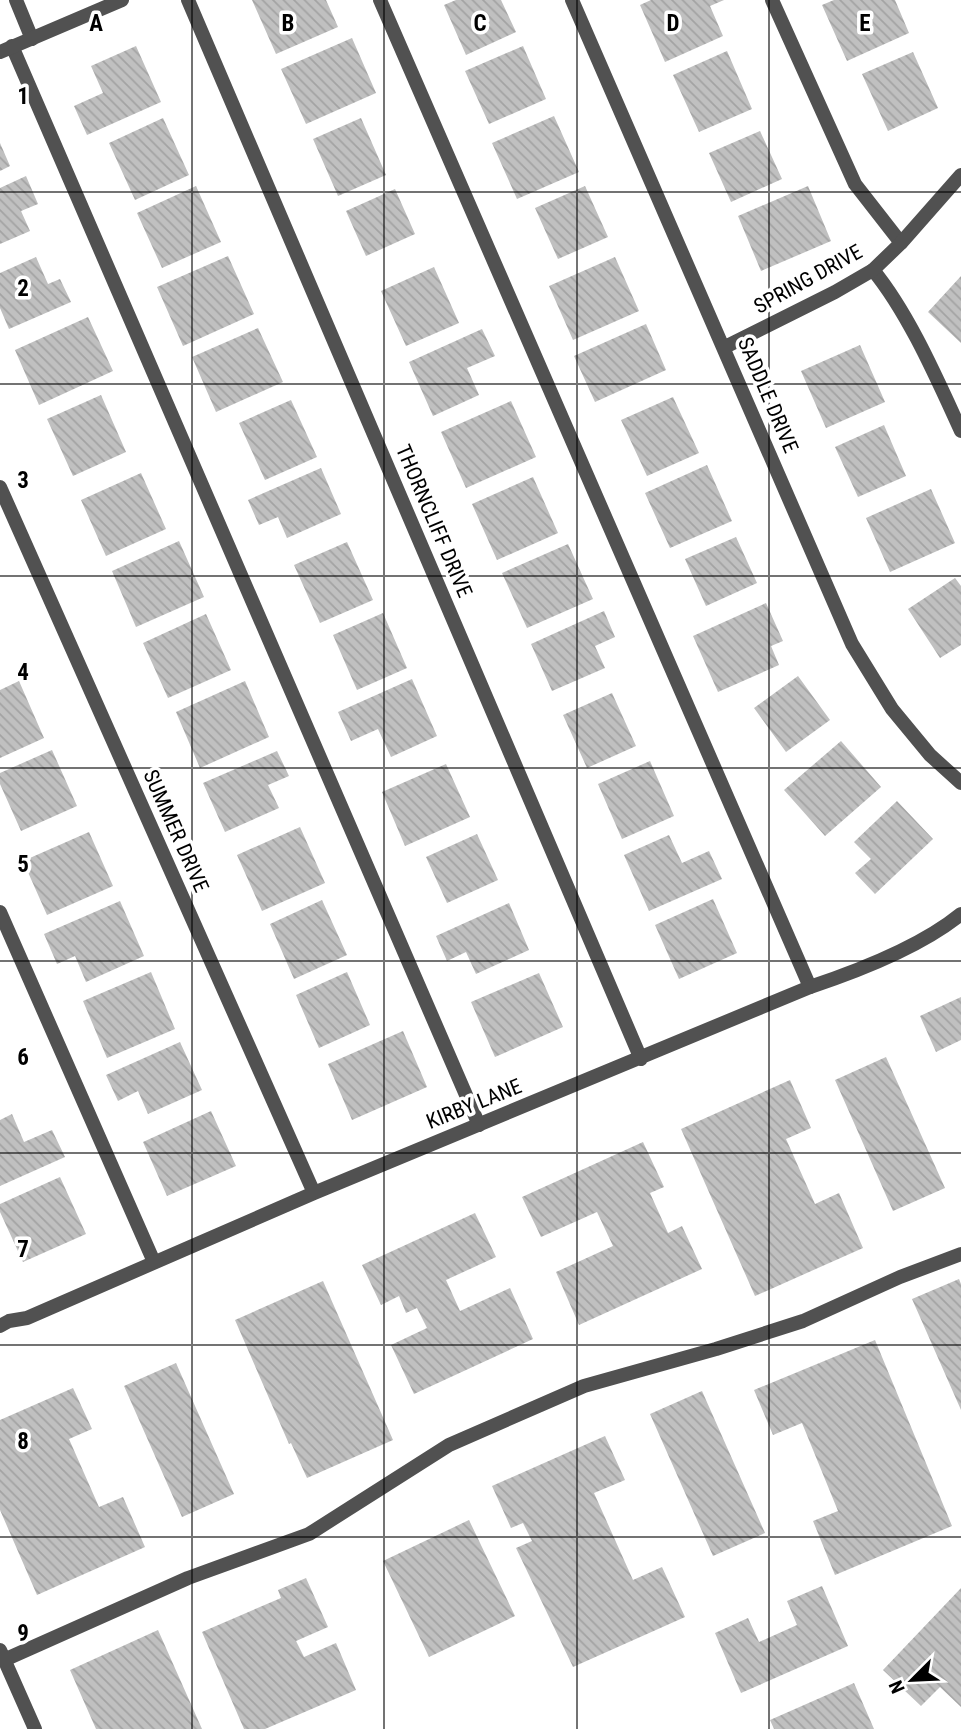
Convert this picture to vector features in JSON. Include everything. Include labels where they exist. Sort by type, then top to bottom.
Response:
[{"type":"street","points":[[16,0],[32,39]]},
{"type":"street","points":[[122,0],[6,49],[479,1125]]},
{"type":"street","name":"THORNCLIFF DRIVE","points":[[188,0],[640,1059]]},
{"type":"street","points":[[380,0],[810,987]]},
{"type":"street","name":"SADDLE DRIVE","points":[[572,0],[852,644],[892,709],[930,755],[961,783]]},
{"type":"street","points":[[772,0],[855,184],[901,243]]},
{"type":"street","name":"SPRING DRIVE","points":[[725,347],[873,270],[901,243],[961,175]]},
{"type":"street","points":[[873,270],[886,286],[939,382],[961,431]]},
{"type":"street","name":"SUMMER DRIVE","points":[[0,487],[314,1193]]},
{"type":"street","points":[[0,912],[154,1262]]},
{"type":"street","name":"KIRBY LANE","points":[[3,1322],[27,1318],[314,1193],[852,972],[932,933],[961,914]]},
{"type":"street","points":[[35,1729],[2,1655],[188,1578],[309,1534],[449,1445],[584,1386],[803,1321],[901,1277],[961,1254]]},
{"type":"building","points":[[252,0],[326,0],[338,27],[276,54]]},
{"type":"building","points":[[456,0],[501,0],[516,32],[466,55],[444,5]]},
{"type":"building","points":[[651,0],[724,0],[710,6],[723,36],[665,62],[640,5]]},
{"type":"building","points":[[834,0],[895,0],[909,33],[847,61],[822,5]]},
{"type":"building","points":[[352,38],[376,93],[306,124],[281,69]]},
{"type":"building","points":[[136,46],[161,102],[87,135],[74,106],[103,93],[91,66]]},
{"type":"building","points":[[523,46],[546,99],[489,124],[465,71]]},
{"type":"building","points":[[727,51],[752,109],[699,132],[673,75]]},
{"type":"building","points":[[913,52],[938,108],[888,131],[862,74]]},
{"type":"building","points":[[554,116],[579,172],[517,199],[492,143]]},
{"type":"building","points":[[163,118],[189,175],[135,200],[109,143]]},
{"type":"building","points":[[361,118],[386,175],[338,196],[313,139]]},
{"type":"building","points":[[760,131],[782,179],[731,202],[709,153]]},
{"type":"building","points":[[0,143],[10,166],[0,171]]},
{"type":"building","points":[[26,176],[38,204],[21,211],[30,231],[0,244],[0,188]]},
{"type":"building","points":[[196,186],[221,242],[162,268],[137,213]]},
{"type":"building","points":[[585,186],[608,237],[558,259],[535,208]]},
{"type":"building","points":[[808,186],[831,241],[761,271],[738,216]]},
{"type":"building","points":[[395,189],[415,234],[366,256],[346,211]]},
{"type":"building","points":[[228,256],[254,314],[183,346],[157,287]]},
{"type":"building","points":[[36,257],[48,284],[60,279],[71,302],[9,329],[0,308],[0,273]]},
{"type":"building","points":[[615,257],[639,311],[573,340],[549,286]]},
{"type":"building","points":[[434,267],[459,323],[406,346],[381,291]]},
{"type":"building","points":[[961,276],[961,343],[928,312]]},
{"type":"building","points":[[88,317],[113,371],[39,405],[15,350]]},
{"type":"building","points":[[646,324],[666,370],[595,402],[574,356]]},
{"type":"building","points":[[258,328],[283,382],[216,412],[192,357]]},
{"type":"building","points":[[482,329],[495,356],[467,368],[479,395],[433,416],[409,362]]},
{"type":"building","points":[[860,345],[885,402],[826,428],[801,371]]},
{"type":"building","points":[[101,395],[126,452],[73,476],[47,419]]},
{"type":"building","points":[[673,397],[699,453],[647,476],[621,420]]},
{"type":"building","points":[[291,400],[317,457],[265,480],[239,423]]},
{"type":"building","points":[[511,401],[536,457],[466,488],[441,432]]},
{"type":"building","points":[[884,425],[906,476],[858,497],[835,447]]},
{"type":"building","points":[[707,465],[732,521],[670,548],[645,493]]},
{"type":"building","points":[[321,468],[341,514],[287,538],[278,517],[259,525],[248,500]]},
{"type":"building","points":[[141,473],[166,529],[106,556],[81,500]]},
{"type":"building","points":[[533,477],[558,533],[497,560],[472,504]]},
{"type":"building","points":[[931,489],[955,543],[890,572],[866,518]]},
{"type":"building","points":[[736,537],[757,583],[706,606],[685,559]]},
{"type":"building","points":[[179,541],[204,597],[136,627],[112,571]]},
{"type":"building","points":[[347,542],[373,600],[320,623],[294,565]]},
{"type":"building","points":[[568,544],[593,599],[527,628],[502,573]]},
{"type":"building","points":[[955,578],[961,586],[961,645],[940,658],[908,609]]},
{"type":"building","points":[[766,603],[783,641],[771,646],[779,665],[718,692],[693,636]]},
{"type":"building","points":[[604,611],[615,637],[595,646],[605,668],[552,691],[531,644]]},
{"type":"building","points":[[383,613],[407,668],[357,690],[333,635]]},
{"type":"building","points":[[206,614],[231,670],[168,698],[143,643]]},
{"type":"building","points":[[798,676],[830,720],[786,752],[754,708]]},
{"type":"building","points":[[412,679],[437,736],[391,757],[378,729],[351,741],[338,712]]},
{"type":"building","points":[[19,681],[44,738],[0,758],[0,690]]},
{"type":"building","points":[[245,681],[269,737],[200,768],[176,712]]},
{"type":"building","points":[[612,693],[636,746],[587,768],[563,715]]},
{"type":"building","points":[[841,741],[881,787],[825,836],[784,790]]},
{"type":"building","points":[[52,750],[77,806],[21,831],[0,784],[0,773]]},
{"type":"building","points":[[277,751],[289,776],[268,785],[279,808],[225,832],[203,783]]},
{"type":"building","points":[[650,761],[674,816],[622,839],[598,784]]},
{"type":"building","points":[[446,764],[470,817],[405,846],[382,792]]},
{"type":"building","points":[[897,801],[933,839],[875,894],[855,873],[871,859],[854,842]]},
{"type":"building","points":[[300,827],[325,883],[262,911],[237,855]]},
{"type":"building","points":[[89,832],[113,886],[47,915],[23,861]]},
{"type":"building","points":[[477,834],[498,880],[447,903],[426,857]]},
{"type":"building","points":[[669,835],[682,863],[709,851],[722,879],[649,911],[624,855]]},
{"type":"building","points":[[713,899],[737,953],[679,979],[655,925]]},
{"type":"building","points":[[322,900],[347,955],[294,979],[270,924]]},
{"type":"building","points":[[120,901],[144,956],[86,982],[75,956],[57,964],[44,934]]},
{"type":"building","points":[[509,903],[529,950],[476,974],[466,952],[447,961],[436,936]]},
{"type":"building","points":[[151,972],[175,1029],[107,1058],[83,1001]]},
{"type":"building","points":[[347,972],[370,1025],[319,1048],[296,995]]},
{"type":"building","points":[[539,973],[563,1027],[495,1057],[471,1002]]},
{"type":"building","points":[[961,997],[961,1040],[936,1052],[920,1016]]},
{"type":"building","points":[[403,1031],[427,1087],[352,1120],[328,1064]]},
{"type":"building","points":[[180,1042],[202,1090],[148,1114],[138,1091],[118,1101],[106,1075]]},
{"type":"building","points":[[886,1057],[945,1188],[893,1211],[835,1080]]},
{"type":"building","points":[[790,1080],[811,1128],[786,1139],[815,1204],[839,1193],[863,1248],[755,1296],[681,1129]]},
{"type":"building","points":[[211,1111],[236,1166],[167,1196],[143,1142]]},
{"type":"building","points":[[12,1114],[24,1142],[52,1130],[65,1157],[0,1186],[0,1120]]},
{"type":"building","points":[[643,1142],[664,1187],[650,1193],[668,1233],[682,1226],[702,1269],[579,1325],[556,1272],[613,1246],[597,1212],[541,1237],[522,1197]]},
{"type":"building","points":[[60,1177],[86,1234],[23,1262],[0,1212],[0,1204]]},
{"type":"building","points":[[475,1213],[496,1257],[446,1280],[460,1311],[510,1288],[533,1339],[414,1394],[391,1345],[427,1328],[417,1308],[406,1313],[399,1296],[381,1305],[362,1265]]},
{"type":"building","points":[[959,1279],[961,1284],[961,1410],[912,1299]]},
{"type":"building","points":[[323,1281],[393,1440],[307,1478],[291,1443],[289,1444],[235,1320]]},
{"type":"building","points":[[875,1340],[952,1526],[835,1575],[813,1521],[838,1511],[802,1423],[773,1435],[754,1390]]},
{"type":"building","points":[[176,1363],[234,1494],[182,1517],[124,1386]]},
{"type":"building","points":[[73,1388],[92,1429],[69,1439],[99,1507],[123,1497],[145,1547],[37,1595],[0,1510],[0,1420]]},
{"type":"building","points":[[702,1391],[765,1533],[713,1556],[650,1414]]},
{"type":"building","points":[[605,1436],[625,1480],[594,1493],[633,1580],[662,1567],[685,1617],[573,1667],[516,1548],[532,1541],[523,1523],[511,1528],[492,1486]]},
{"type":"building","points":[[469,1520],[515,1616],[429,1657],[383,1561]]},
{"type":"building","points":[[306,1578],[328,1627],[296,1641],[304,1657],[336,1643],[356,1690],[265,1729],[244,1729],[202,1632],[281,1598],[278,1590]]},
{"type":"building","points":[[822,1586],[848,1646],[741,1693],[715,1633],[748,1618],[759,1642],[797,1625],[787,1601]]},
{"type":"building","points":[[961,1588],[961,1707],[940,1687],[921,1706],[883,1670]]},
{"type":"building","points":[[158,1630],[202,1729],[96,1729],[70,1670]]},
{"type":"building","points":[[854,1683],[874,1729],[774,1729],[770,1720]]}]
